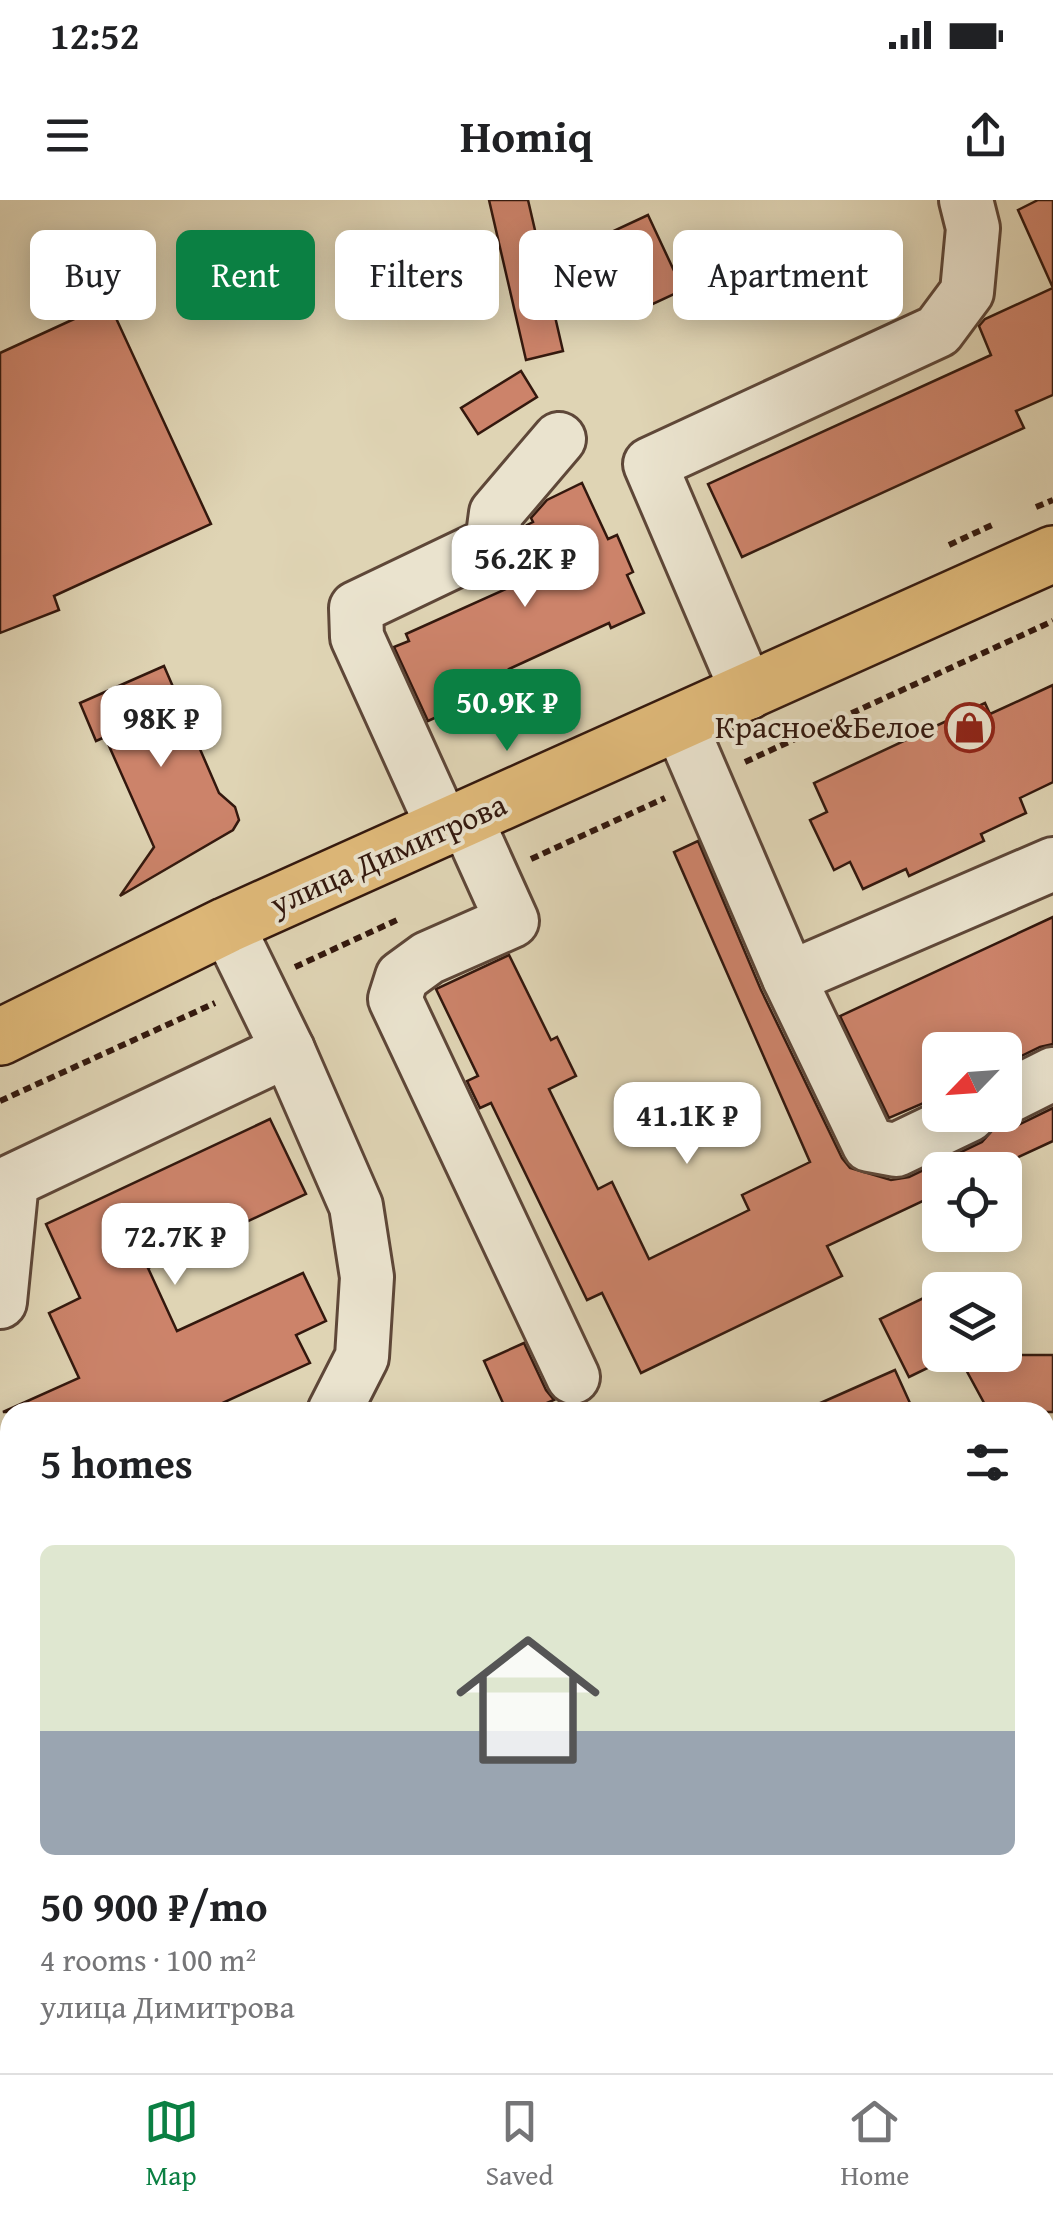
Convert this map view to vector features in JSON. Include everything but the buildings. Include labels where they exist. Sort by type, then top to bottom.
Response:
[{"type":"main road","name":"улица Димитрова","points":[[0,1036],[227,926],[1053,554]]},
{"type":"street","points":[[748,694],[650,464],[938,331],[967,292],[974,228],[966,200]]},
{"type":"street","points":[[560,439],[496,513],[492,543],[356,608],[357,638],[455,824],[512,920],[428,958],[402,977],[395,999],[572,1378]]},
{"type":"street","points":[[680,724],[789,978],[869,1145],[896,1150],[934,1132]]},
{"type":"street","points":[[789,978],[1053,864]]},
{"type":"street","points":[[227,926],[288,1050],[356,1206],[367,1277],[362,1357],[339,1402]]},
{"type":"street","points":[[0,1302],[12,1181],[288,1050]]},
{"type":"street","points":[[1022,1090],[1053,1074]]},
{"type":"place","name":"Красное&Белое","points":[[970,727]]}]
